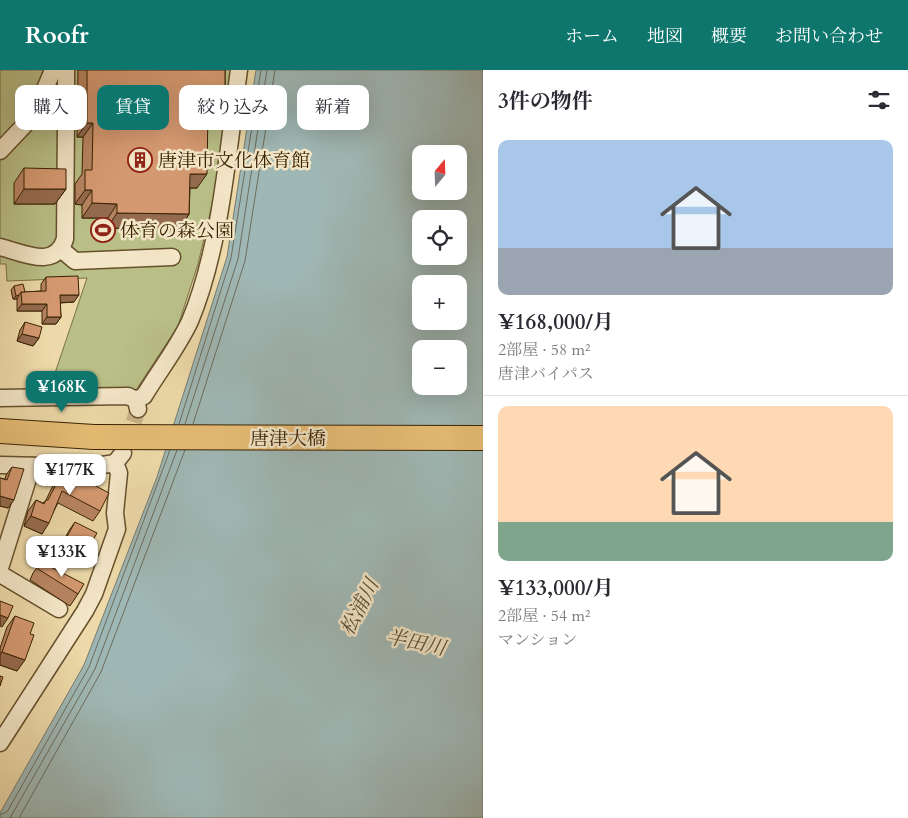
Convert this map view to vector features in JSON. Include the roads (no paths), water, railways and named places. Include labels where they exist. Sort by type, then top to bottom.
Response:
[{"type":"highway","points":[[0,431],[94,437]]},
{"type":"highway","points":[[0,439],[94,437]]},
{"type":"highway","name":"唐津大橋","points":[[94,437],[483,438]]},
{"type":"street","points":[[47,85],[53,70]]},
{"type":"street","points":[[66,70],[66,85]]},
{"type":"street","points":[[0,398],[128,396],[137,405],[144,396],[181,337],[199,295],[210,258],[226,166],[239,70]]},
{"type":"street","points":[[0,151],[20,130]]},
{"type":"street","points":[[0,247],[38,257],[54,256],[62,250],[65,239],[66,130]]},
{"type":"street","points":[[62,250],[75,261],[172,256]]},
{"type":"street","points":[[0,466],[90,467],[119,458],[115,513],[117,528],[94,594],[64,645],[0,743]]},
{"type":"street","points":[[0,568],[32,466]]},
{"type":"street","points":[[0,574],[59,609]]},
{"type":"water","points":[[256,70],[483,70],[483,818],[0,818],[0,813],[84,665],[157,477],[227,257],[247,130],[287,130],[287,85],[254,85]]},
{"type":"tunnel","points":[[126,445],[138,409]]},
{"type":"place","name":"唐津市文化体育館","points":[[140,160]]},
{"type":"place","name":"体育の森公園","points":[[103,230]]},
{"type":"water label","name":"松浦川","points":[[359,607]]},
{"type":"water label","name":"半田川","points":[[416,642]]}]
